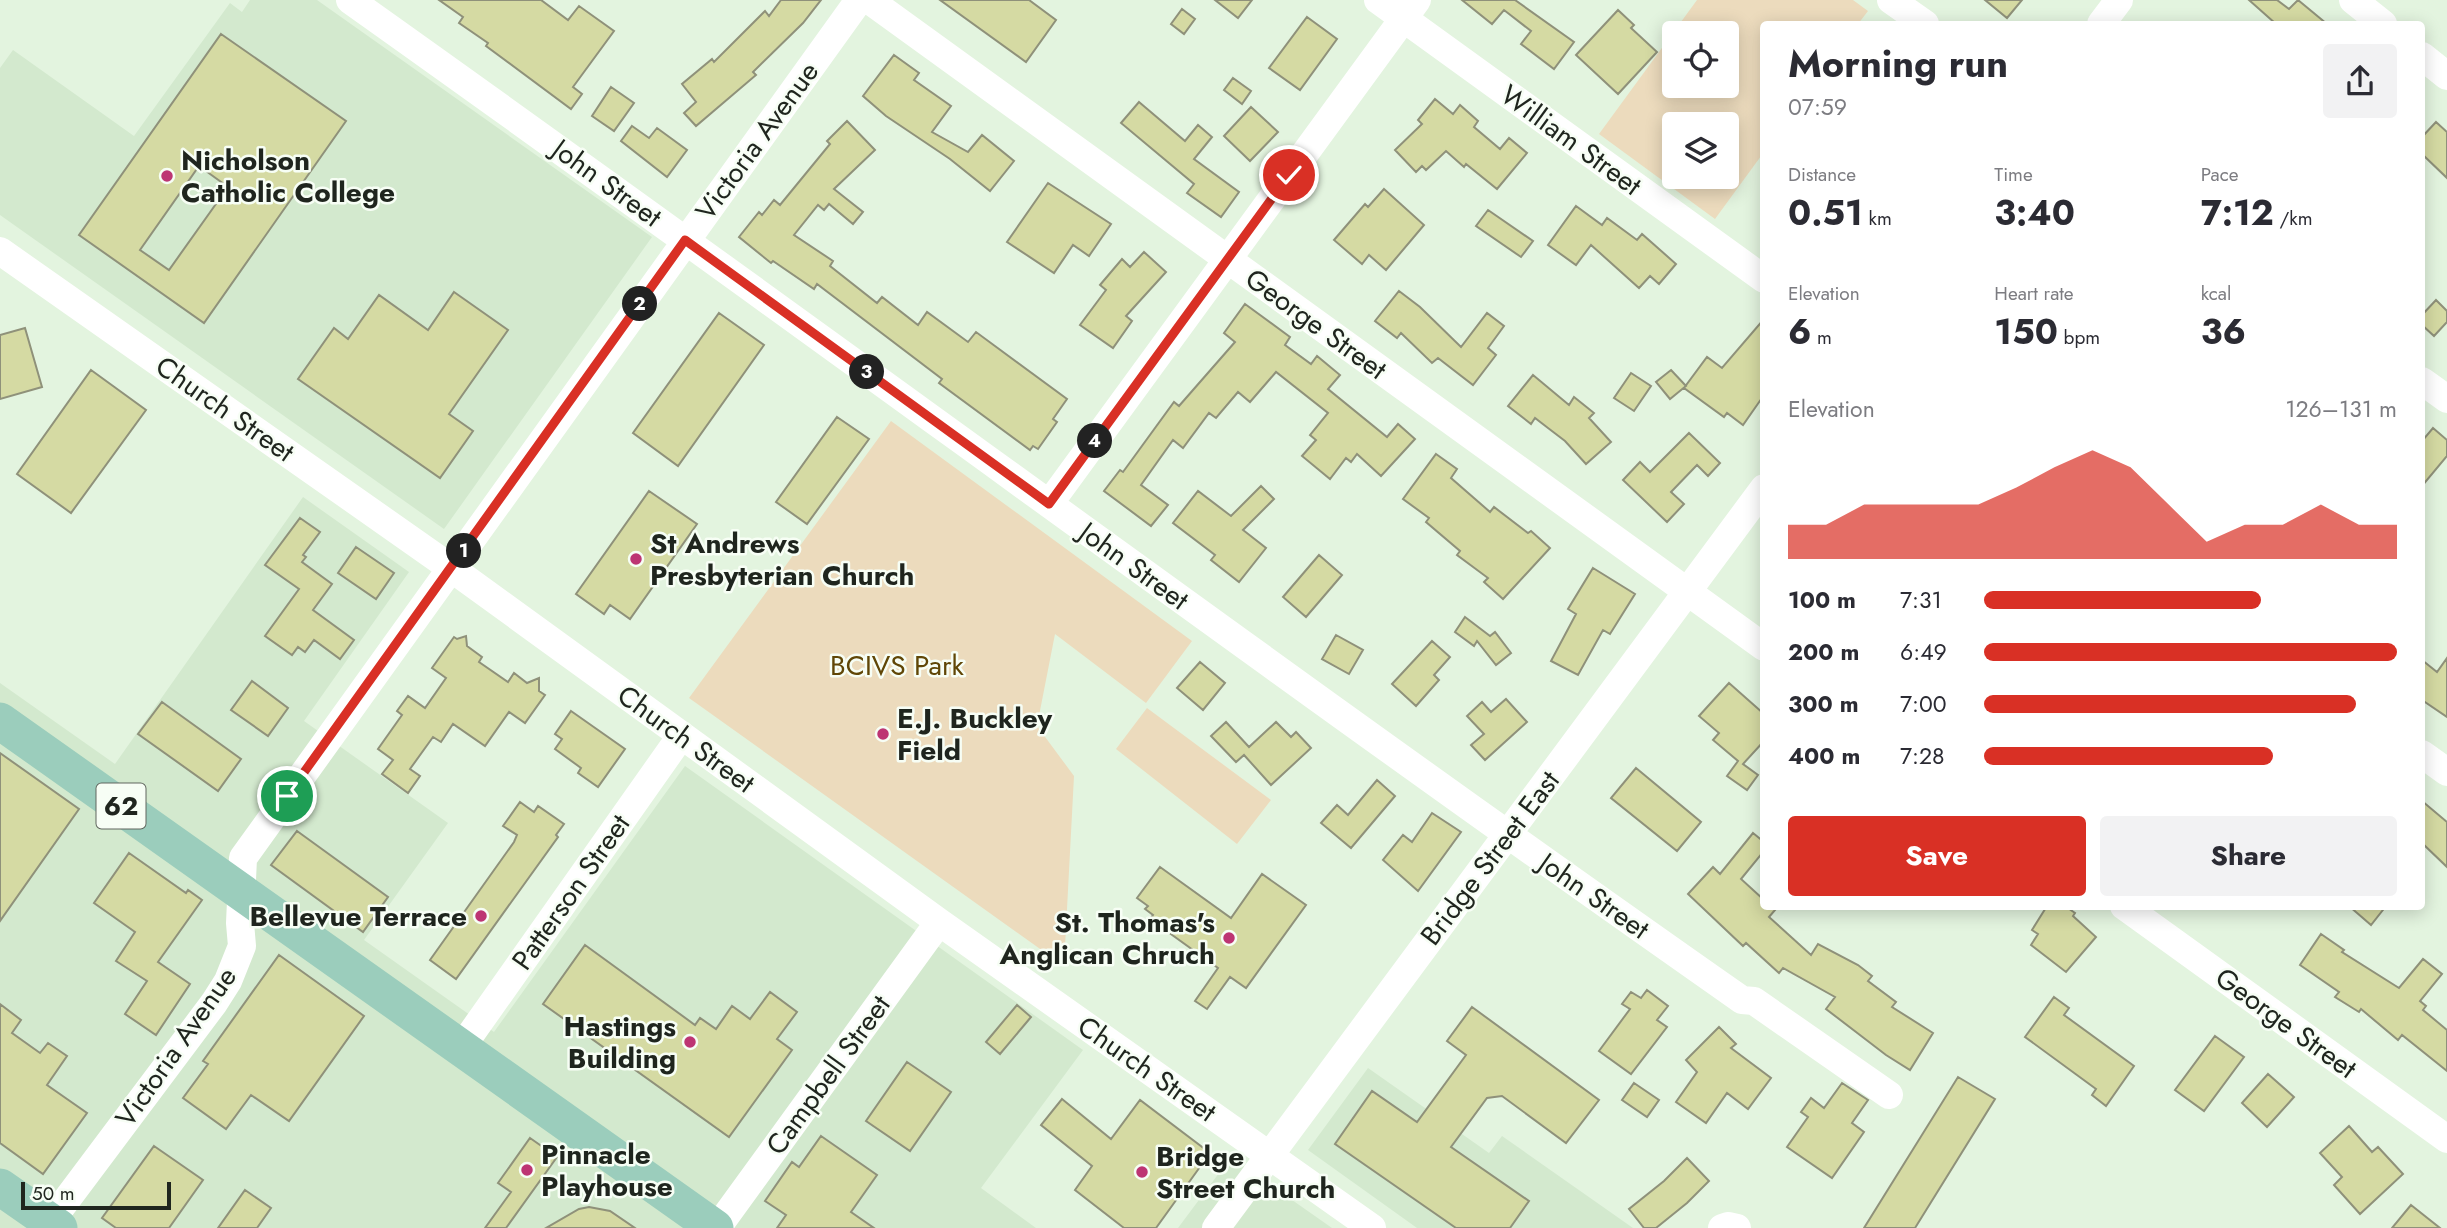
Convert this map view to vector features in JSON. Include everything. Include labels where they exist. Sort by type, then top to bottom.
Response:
[{"type":"main road","name":"62","points":[[0,721],[716,1228]]},
{"type":"main road","points":[[0,1187],[54,1225]]},
{"type":"street","name":"John Street","points":[[350,0],[1507,835],[1742,1000],[1754,1002],[1889,1095]]},
{"type":"street","name":"Victoria Avenue","points":[[54,1225],[228,981],[242,944],[243,858],[859,0]]},
{"type":"street","name":"George Street","points":[[869,0],[1760,644]]},
{"type":"street","name":"William Street","points":[[1378,0],[1411,9],[1760,276]]},
{"type":"street","points":[[1891,0],[1921,21]]},
{"type":"street","points":[[2103,21],[2119,0]]},
{"type":"street","points":[[2353,0],[2380,21]]},
{"type":"street","points":[[1049,504],[1411,9]]},
{"type":"street","points":[[2425,58],[2447,76]]},
{"type":"street","name":"Church Street","points":[[0,251],[451,568],[939,922],[1372,1228]]},
{"type":"street","points":[[2425,383],[2447,399]]},
{"type":"street","name":"Bridge Street East","points":[[1216,1228],[1760,493]]},
{"type":"street","name":"Patterson Street","points":[[461,1048],[681,736]]},
{"type":"street","points":[[2425,756],[2447,772]]},
{"type":"street","name":"George Street","points":[[2130,910],[2447,1139]]},
{"type":"street","name":"Campbell Street","points":[[716,1228],[939,922]]},
{"type":"shaded area","points":[[250,0],[317,0],[652,237],[444,529],[0,215],[0,68],[13,50],[134,136],[230,3],[242,12]]},
{"type":"shaded area","points":[[303,497],[409,572],[304,721],[448,823],[364,940],[494,1032],[685,766],[1083,1050],[981,1188],[1036,1228],[0,1228],[0,683],[115,764]]},
{"type":"shaded area","points":[[1368,1068],[1489,1153],[1502,1136],[1633,1228],[1417,1228],[1308,1150]]},
{"type":"shaded area","points":[[1231,1157],[1332,1228],[1178,1228]]},
{"type":"green space","points":[[1697,0],[1853,0],[1868,11],[1860,21],[1760,21],[1760,157],[1739,186],[1739,112],[1662,112],[1662,180],[1599,134],[1662,48],[1662,98],[1739,98],[1739,21],[1682,21]]},
{"type":"green space","points":[[1674,189],[1737,189],[1715,219]]},
{"type":"green space","name":"BCIVS Park","points":[[891,421],[1192,641],[1146,703],[1055,634],[1037,726],[1074,776],[1064,966],[689,698]]},
{"type":"green space","points":[[1147,708],[1271,800],[1237,844],[1116,749]]},
{"type":"building","points":[[439,0],[541,0],[568,20],[579,6],[614,31],[573,87],[582,94],[571,109],[486,46],[488,43],[459,23],[463,17]]},
{"type":"building","points":[[781,0],[821,0],[803,23],[753,72],[756,75],[696,126],[684,113],[696,102],[682,84],[712,59],[714,62],[765,11],[769,16]]},
{"type":"building","points":[[940,0],[1029,0],[1056,20],[1026,62]]},
{"type":"building","points":[[1215,0],[1252,0],[1238,18]]},
{"type":"building","points":[[1462,0],[1515,0],[1574,42],[1554,69],[1521,44],[1531,31],[1504,10],[1492,24]]},
{"type":"building","points":[[1985,0],[2022,0],[2007,18]]},
{"type":"building","points":[[2249,0],[2277,0],[2289,9],[2298,0],[2323,21],[2273,21]]},
{"type":"building","points":[[1182,9],[1195,19],[1184,34],[1171,24]]},
{"type":"building","points":[[1618,10],[1634,25],[1631,28],[1657,52],[1618,94],[1576,55]]},
{"type":"building","points":[[1307,17],[1337,39],[1300,90],[1269,68]]},
{"type":"building","points":[[221,34],[346,121],[204,323],[79,235]],"holes":[[[199,166],[228,187],[169,270],[140,250]]]},
{"type":"building","points":[[894,55],[919,73],[914,80],[951,106],[932,132],[968,152],[982,135],[1014,161],[990,191],[950,159],[886,116],[863,96]]},
{"type":"building","points":[[1233,78],[1251,91],[1242,104],[1224,90]]},
{"type":"building","points":[[611,87],[634,103],[614,131],[592,116]]},
{"type":"building","points":[[1435,99],[1453,114],[1460,105],[1478,121],[1474,127],[1500,149],[1509,138],[1527,153],[1497,189],[1446,151],[1426,170],[1422,166],[1416,172],[1395,150],[1422,124],[1418,120]]},
{"type":"building","points":[[1139,102],[1185,141],[1198,125],[1212,137],[1194,159],[1239,192],[1221,217],[1187,193],[1194,184],[1121,123]]},
{"type":"building","points":[[1251,107],[1278,132],[1250,161],[1224,136]]},
{"type":"building","points":[[847,121],[875,150],[834,189],[863,212],[853,224],[829,204],[824,210],[818,205],[794,235],[833,261],[830,266],[877,303],[882,297],[918,325],[927,312],[968,342],[976,332],[1067,399],[1053,419],[1057,422],[1038,449],[1033,446],[1030,450],[939,383],[942,379],[817,284],[814,289],[773,261],[771,263],[739,237],[759,212],[762,215],[774,200],[780,205],[830,144],[827,141]]},
{"type":"building","points":[[2436,122],[2447,132],[2447,178],[2425,157],[2425,134]]},
{"type":"building","points":[[632,126],[649,138],[657,128],[687,150],[667,177],[621,141]]},
{"type":"building","points":[[1048,183],[1111,224],[1089,256],[1073,245],[1054,273],[1007,242]]},
{"type":"building","points":[[1384,189],[1424,225],[1386,270],[1369,255],[1362,264],[1334,240],[1365,204],[1368,207]]},
{"type":"building","points":[[1576,206],[1602,225],[1607,218],[1637,240],[1642,234],[1676,264],[1659,284],[1650,276],[1639,288],[1591,245],[1576,265],[1548,245]]},
{"type":"building","points":[[1488,210],[1533,241],[1521,257],[1476,226]]},
{"type":"building","points":[[1144,252],[1166,272],[1126,316],[1132,321],[1113,348],[1080,325],[1106,290],[1100,285],[1122,259],[1130,267]]},
{"type":"building","points":[[1399,291],[1420,307],[1461,347],[1487,313],[1504,326],[1488,348],[1496,355],[1473,385],[1438,358],[1432,363],[1401,333],[1397,338],[1375,321]]},
{"type":"building","points":[[454,292],[508,330],[449,414],[473,431],[440,478],[298,379],[334,328],[348,339],[379,295],[428,330]]},
{"type":"building","points":[[2436,300],[2447,311],[2447,322],[2434,336],[2425,328],[2425,312]]},
{"type":"building","points":[[1245,304],[1290,337],[1285,345],[1311,364],[1317,356],[1340,375],[1328,389],[1387,437],[1398,424],[1415,439],[1381,476],[1357,454],[1351,462],[1346,458],[1330,479],[1302,456],[1316,440],[1310,435],[1328,413],[1276,372],[1250,402],[1238,392],[1216,418],[1209,413],[1183,448],[1173,440],[1141,485],[1168,505],[1151,526],[1104,491],[1120,470],[1123,472],[1174,402],[1179,406],[1235,342],[1224,333]]},
{"type":"building","points":[[719,313],[764,345],[678,466],[633,433]]},
{"type":"building","points":[[1760,324],[1760,401],[1743,425],[1727,413],[1724,417],[1684,388],[1707,357],[1722,368]]},
{"type":"building","points":[[25,328],[42,387],[0,399],[0,335]]},
{"type":"building","points":[[91,370],[146,410],[71,513],[17,474]]},
{"type":"building","points":[[1671,370],[1686,386],[1670,399],[1656,382]]},
{"type":"building","points":[[1631,373],[1651,386],[1634,411],[1614,398]]},
{"type":"building","points":[[1533,375],[1569,405],[1574,397],[1594,413],[1589,418],[1611,442],[1586,464],[1565,441],[1535,418],[1531,424],[1508,406]]},
{"type":"building","points":[[837,417],[869,439],[807,524],[776,502]]},
{"type":"building","points":[[2433,428],[2447,440],[2447,456],[2425,482],[2425,437]]},
{"type":"building","points":[[1689,433],[1720,463],[1708,476],[1697,465],[1671,492],[1684,504],[1667,522],[1623,480],[1640,462],[1650,472]]},
{"type":"building","points":[[1436,454],[1457,469],[1451,478],[1490,512],[1494,507],[1528,533],[1531,531],[1550,548],[1503,599],[1484,582],[1488,578],[1457,555],[1460,551],[1426,522],[1429,518],[1403,499]]},
{"type":"building","points":[[1261,486],[1274,499],[1243,530],[1266,548],[1239,582],[1211,560],[1215,555],[1173,523],[1198,491],[1231,516]]},
{"type":"building","name":"St Andrews Presbyterian Church","points":[[649,491],[697,524],[630,619],[610,605],[604,614],[576,594]]},
{"type":"building","points":[[300,518],[320,532],[303,555],[306,557],[302,562],[332,584],[313,610],[354,640],[340,659],[314,640],[305,652],[298,647],[292,655],[265,636],[299,589],[265,565]]},
{"type":"building","points":[[356,547],[394,573],[376,599],[338,573]]},
{"type":"building","points":[[1319,555],[1342,575],[1306,617],[1283,597]]},
{"type":"building","points":[[1593,568],[1635,594],[1610,634],[1603,630],[1578,675],[1551,661],[1576,614],[1568,609]]},
{"type":"building","points":[[1465,617],[1490,636],[1495,632],[1511,653],[1496,665],[1477,641],[1474,646],[1455,632]]},
{"type":"building","points":[[1336,635],[1363,650],[1349,674],[1322,659]]},
{"type":"building","points":[[466,636],[467,646],[482,657],[479,662],[508,682],[514,673],[527,683],[539,678],[539,691],[545,695],[525,723],[509,712],[485,746],[453,724],[441,742],[433,737],[410,769],[420,776],[408,793],[382,774],[393,760],[378,749],[402,715],[397,711],[408,696],[425,708],[446,678],[432,668],[454,637],[457,639]]},
{"type":"building","points":[[1432,641],[1450,657],[1434,675],[1439,680],[1416,706],[1392,684]]},
{"type":"building","points":[[2447,658],[2447,717],[2425,702],[2425,662],[2437,672]]},
{"type":"building","points":[[1200,662],[1225,683],[1203,710],[1177,688]]},
{"type":"building","points":[[252,681],[288,708],[268,736],[231,710]]},
{"type":"building","points":[[1729,683],[1760,710],[1760,745],[1743,764],[1758,775],[1747,790],[1727,776],[1738,761],[1713,740],[1719,733],[1699,716]]},
{"type":"building","points":[[1506,699],[1527,722],[1485,760],[1471,745],[1484,734],[1467,716],[1482,702],[1491,712]]},
{"type":"building","points":[[162,702],[241,759],[218,791],[138,734]]},
{"type":"building","points":[[571,711],[625,749],[598,787],[578,773],[581,768],[555,749],[562,739],[555,734]]},
{"type":"building","points":[[1226,722],[1249,747],[1276,722],[1291,737],[1296,732],[1311,748],[1271,785],[1244,755],[1236,762],[1211,736]]},
{"type":"building","points":[[0,753],[79,809],[0,921]]},
{"type":"building","points":[[1636,768],[1701,822],[1677,851],[1611,798]]},
{"type":"building","points":[[1377,780],[1395,796],[1351,848],[1321,823],[1337,805],[1348,815]]},
{"type":"building","name":"Bellevue Terrace","points":[[520,802],[534,812],[538,806],[564,824],[556,835],[558,837],[456,979],[430,960],[514,842],[517,835],[503,826]]},
{"type":"building","points":[[2425,804],[2447,822],[2447,867],[2425,846]]},
{"type":"building","points":[[1432,813],[1461,832],[1418,891],[1383,860],[1403,835],[1412,842]]},
{"type":"building","points":[[297,831],[388,897],[363,932],[271,865]]},
{"type":"building","points":[[1753,833],[1760,839],[1760,856],[1741,879],[1760,896],[1760,910],[1775,910],[1769,917],[1811,955],[1818,944],[1858,965],[1872,976],[1868,981],[1896,1002],[1892,1007],[1933,1033],[1910,1070],[1826,1009],[1835,997],[1783,968],[1779,973],[1746,943],[1743,946],[1688,894],[1713,867],[1720,874]]},
{"type":"building","points":[[129,853],[186,893],[188,890],[202,900],[158,962],[190,984],[156,1035],[125,1014],[147,981],[116,961],[135,932],[94,903]]},
{"type":"building","name":"St. Thomas's Anglican Chruch","points":[[1160,867],[1231,918],[1262,874],[1306,905],[1246,988],[1230,977],[1207,1009],[1195,1001],[1218,968],[1150,919],[1153,915],[1145,909],[1148,906],[1137,898]]},
{"type":"building","points":[[2044,910],[2071,910],[2075,913],[2073,916],[2096,937],[2066,972],[2031,945],[2038,934],[2032,930]]},
{"type":"building","points":[[2354,910],[2383,910],[2371,925]]},
{"type":"building","points":[[2321,934],[2344,950],[2342,952],[2399,988],[2423,959],[2442,974],[2420,1001],[2426,1006],[2423,1010],[2447,1030],[2447,1071],[2402,1035],[2398,1040],[2361,1009],[2359,1012],[2335,997],[2339,992],[2300,965]]},
{"type":"building","name":"Hastings Building","points":[[585,945],[695,1025],[700,1018],[716,1029],[732,1006],[750,1019],[770,992],[797,1012],[777,1039],[792,1050],[729,1137],[543,1004]]},
{"type":"building","points":[[279,955],[364,1016],[289,1121],[251,1095],[226,1129],[183,1098],[208,1064],[203,1061]]},
{"type":"building","points":[[1647,990],[1668,1006],[1657,1020],[1667,1027],[1631,1074],[1599,1051],[1630,1009],[1622,1004],[1631,992],[1641,998]]},
{"type":"building","points":[[2054,997],[2069,1008],[2064,1015],[2134,1066],[2106,1106],[2092,1095],[2096,1089],[2025,1037]]},
{"type":"building","points":[[0,1004],[21,1020],[12,1033],[40,1053],[48,1043],[67,1056],[47,1085],[87,1113],[43,1174],[0,1143]]},
{"type":"building","points":[[1017,1005],[1031,1017],[1000,1054],[986,1042]]},
{"type":"building","points":[[1472,1007],[1599,1100],[1566,1143],[1502,1096],[1487,1098],[1451,1147],[1529,1201],[1510,1228],[1456,1228],[1335,1144],[1372,1091],[1417,1122],[1466,1055],[1447,1041]]},
{"type":"building","points":[[1719,1027],[1736,1044],[1731,1048],[1771,1078],[1748,1109],[1727,1093],[1706,1123],[1676,1102],[1697,1072],[1686,1060]]},
{"type":"building","points":[[2215,1036],[2244,1057],[2204,1111],[2175,1090]]},
{"type":"building","points":[[907,1062],[951,1092],[910,1151],[866,1121]]},
{"type":"building","points":[[2268,1074],[2294,1097],[2267,1127],[2242,1103]]},
{"type":"building","points":[[1958,1077],[1995,1099],[1915,1228],[1864,1228]]},
{"type":"building","points":[[1634,1083],[1659,1100],[1647,1117],[1622,1100]]},
{"type":"building","points":[[1842,1083],[1868,1100],[1852,1123],[1864,1132],[1832,1178],[1787,1147],[1808,1117],[1801,1112],[1811,1098],[1824,1108]]},
{"type":"building","name":"Bridge Street Church","points":[[1062,1099],[1111,1139],[1140,1100],[1210,1153],[1156,1228],[1124,1228],[1075,1190],[1092,1166],[1041,1125]]},
{"type":"building","points":[[2349,1126],[2372,1152],[2378,1147],[2403,1174],[2360,1214],[2334,1185],[2342,1177],[2320,1153]]},
{"type":"building","points":[[821,1136],[877,1175],[851,1212],[874,1228],[777,1228],[786,1215],[765,1201],[792,1162],[799,1167]]},
{"type":"building","name":"Pinnacle Playhouse","points":[[530,1138],[557,1157],[506,1228],[485,1228],[511,1192],[498,1183]]},
{"type":"building","points":[[154,1146],[203,1180],[169,1228],[116,1228],[102,1218]]},
{"type":"building","points":[[1687,1158],[1709,1181],[1656,1228],[1644,1228],[1629,1209]]},
{"type":"building","points":[[245,1190],[271,1208],[257,1228],[218,1228]]},
{"type":"building","points":[[2411,1205],[2440,1228],[2392,1228]]},
{"type":"building","points":[[589,1207],[610,1211],[635,1228],[546,1228],[579,1209]]},
{"type":"place","name":"Nicholson Catholic College","points":[[167,176]]},
{"type":"place","name":"St Andrews Presbyterian Church","points":[[636,559]]},
{"type":"place","name":"E.J. Buckley Field","points":[[883,734]]},
{"type":"place","name":"Bellevue Terrace","points":[[481,916]]},
{"type":"place","name":"St. Thomas's Anglican Chruch","points":[[1229,938]]},
{"type":"place","name":"Hastings Building","points":[[690,1042]]},
{"type":"place","name":"Pinnacle Playhouse","points":[[527,1170]]},
{"type":"place","name":"Bridge Street Church","points":[[1142,1172]]},
{"type":"route","points":[[287,796],[685,240],[1049,504],[1289,175]]}]
